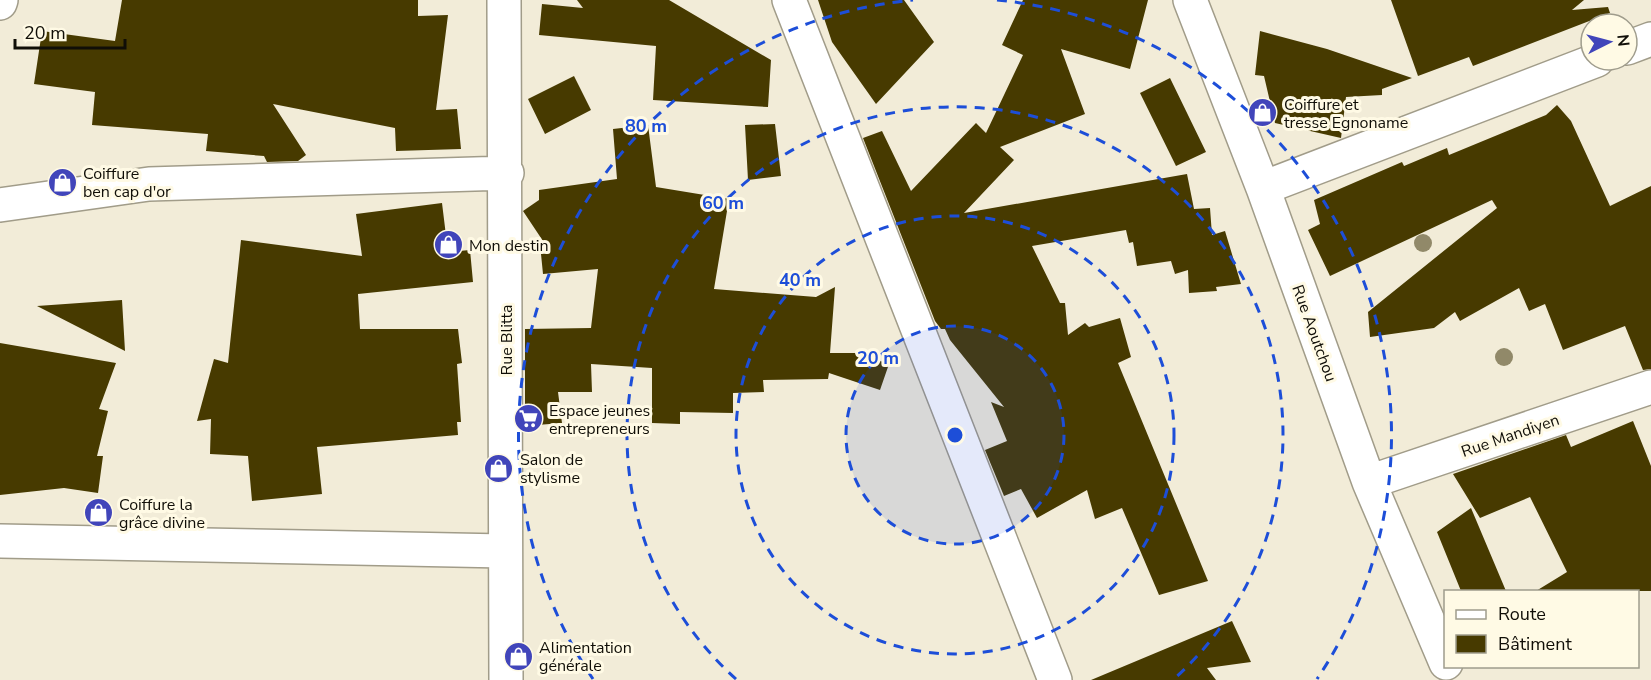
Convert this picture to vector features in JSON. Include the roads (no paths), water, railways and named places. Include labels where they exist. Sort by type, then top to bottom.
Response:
[{"type":"street","name":"Rue Blitta","points":[[504,0],[507,173],[504,551],[506,680]]},
{"type":"street","points":[[789,0],[1055,680]]},
{"type":"street","name":"Rue Aoutchou","points":[[1191,0],[1263,188],[1369,482],[1444,660]]},
{"type":"street","points":[[1263,188],[1579,67]]},
{"type":"street","points":[[0,205],[149,184],[507,173]]},
{"type":"street","name":"Rue Mandiyen","points":[[1369,482],[1651,387]]},
{"type":"street","points":[[0,541],[504,551]]},
{"type":"place","name":"Coiffure et tresse Egnoname","points":[[1263,113]]},
{"type":"place","name":"Coiffure ben cap d'or","points":[[62,182]]},
{"type":"place","name":"Mon destin","points":[[448,245]]},
{"type":"place","name":"Espace jeunes entrepreneurs","points":[[528,419]]},
{"type":"place","name":"Salon de stylisme","points":[[499,468]]},
{"type":"place","name":"Coiffure la grâce divine","points":[[98,513]]},
{"type":"place","name":"Alimentation générale","points":[[518,656]]}]
